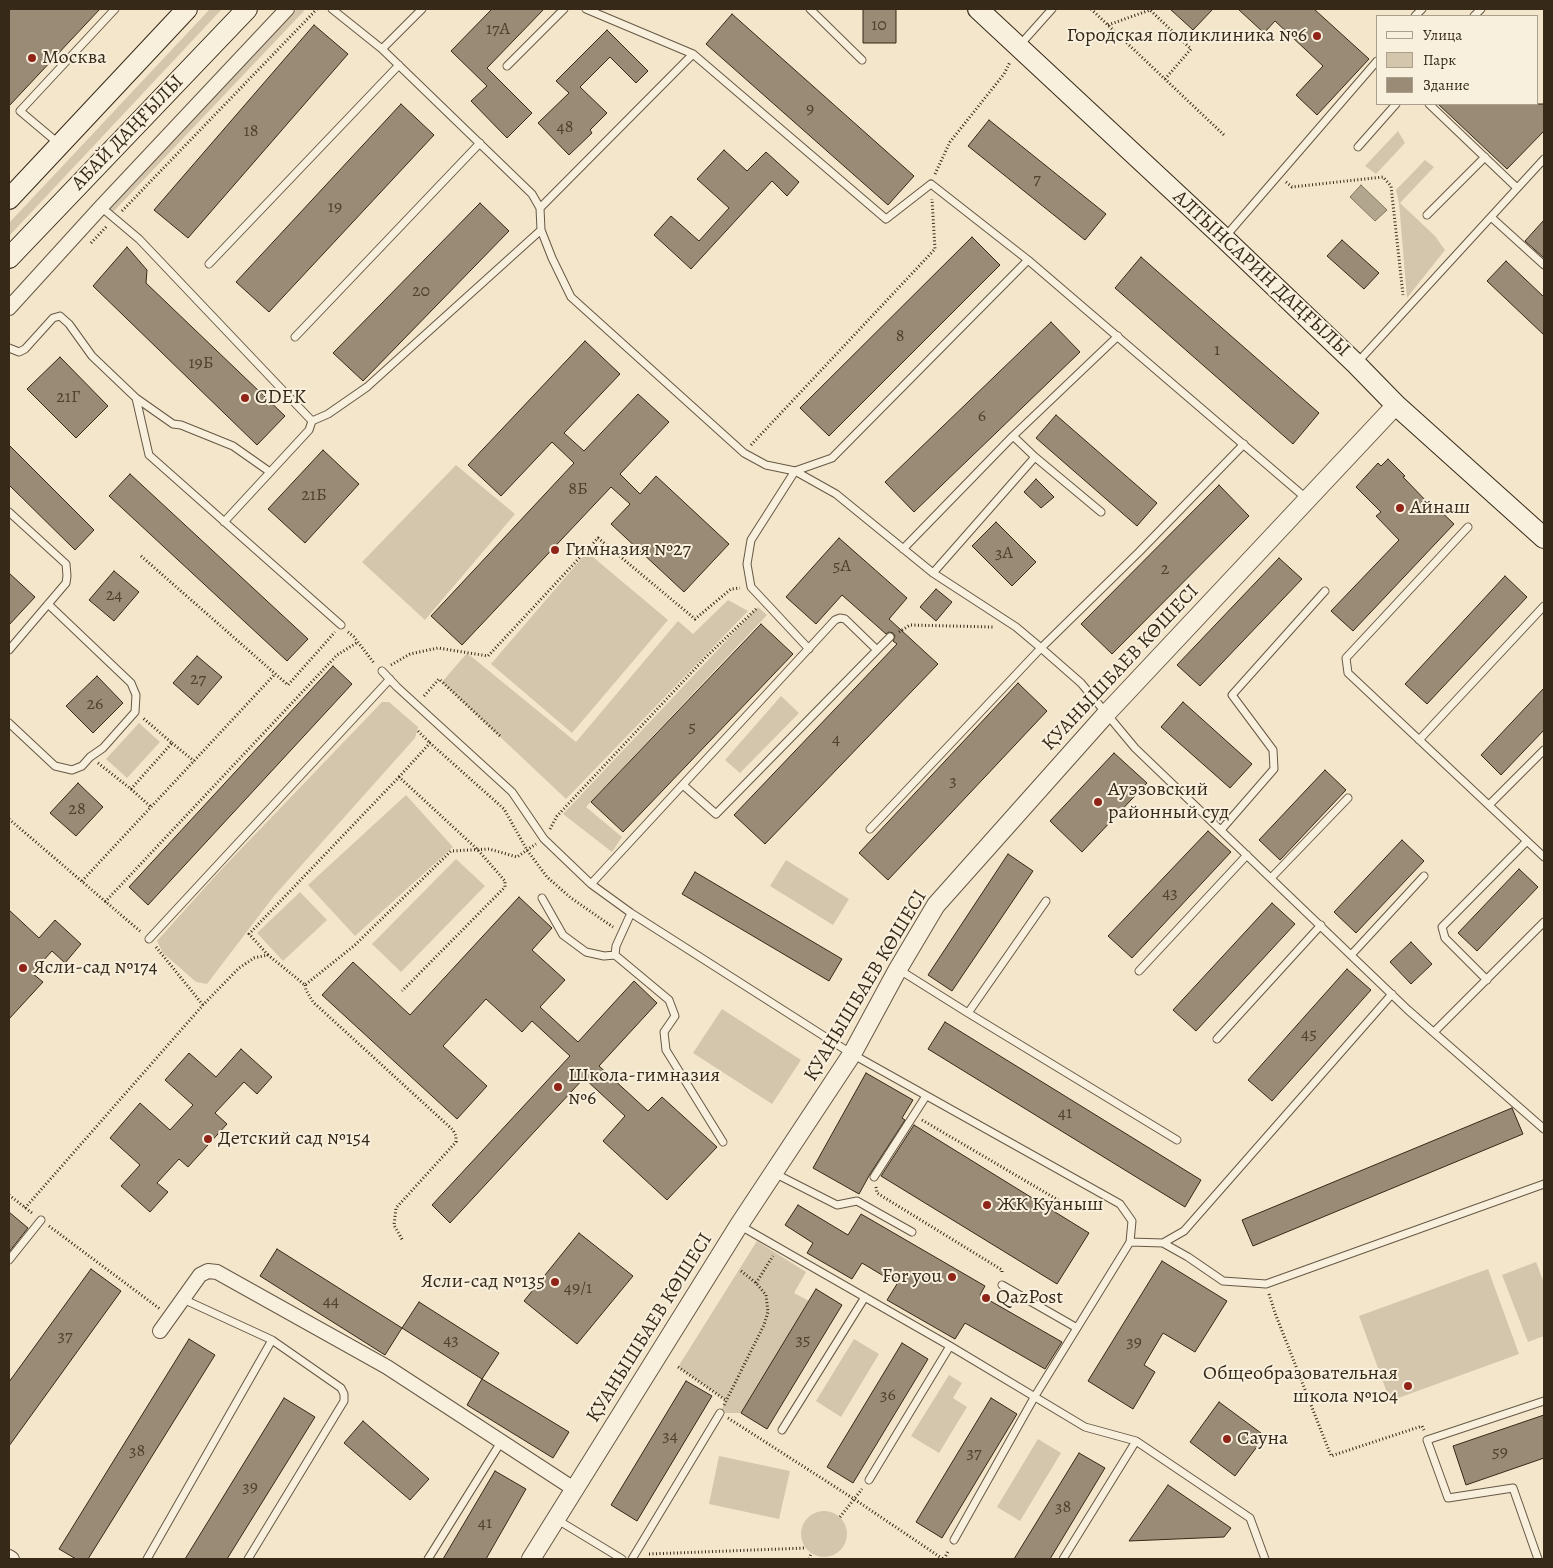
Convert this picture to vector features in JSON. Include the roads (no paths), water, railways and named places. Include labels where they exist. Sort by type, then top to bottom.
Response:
[{"type":"main road","name":"АБАЙ ДАҢҒЫЛЫ","points":[[9,198],[187,9]]},
{"type":"main road","name":"АБАЙ ДАҢҒЫЛЫ","points":[[9,258],[248,9]]},
{"type":"main road","name":"АЛТЫНСАРИН ДАҢҒЫЛЫ","points":[[978,9],[1224,238],[1356,364],[1396,405],[1544,538]]},
{"type":"street","points":[[9,308],[287,9]]},
{"type":"street","name":"ҚУАНЫШБАЕВ КӨШЕСІ","points":[[531,1559],[739,1225],[852,1054],[898,969],[936,905],[1107,712],[1396,405]]},
{"type":"street","points":[[160,1330],[200,1275],[208,1271],[217,1272],[387,1367],[574,1489]]},
{"type":"street","points":[[9,1556],[12,1559]]},
{"type":"lane","points":[[60,144],[20,111],[115,9]]},
{"type":"lane","points":[[332,9],[382,49],[532,194],[540,208],[541,230],[571,297],[744,453],[766,465],[795,472],[836,494],[933,573],[1016,627],[1041,648],[1081,683],[1135,748],[1392,994],[1544,1129]]},
{"type":"lane","points":[[382,49],[422,9]]},
{"type":"lane","points":[[507,66],[564,9]]},
{"type":"lane","points":[[586,9],[693,54],[886,219],[931,184],[1028,260],[1308,499]]},
{"type":"lane","points":[[810,9],[862,60]]},
{"type":"lane","points":[[1018,47],[1052,9]]},
{"type":"lane","points":[[540,208],[693,54]]},
{"type":"lane","points":[[1224,238],[1376,62]]},
{"type":"lane","points":[[209,264],[399,65]]},
{"type":"lane","points":[[1358,147],[1395,105]]},
{"type":"lane","points":[[1430,105],[1518,188]]},
{"type":"lane","points":[[295,337],[480,143]]},
{"type":"lane","points":[[1426,214],[1485,157]]},
{"type":"lane","points":[[1356,364],[1544,159]]},
{"type":"lane","points":[[101,207],[139,240],[312,421]]},
{"type":"lane","points":[[1492,217],[1544,265]]},
{"type":"lane","points":[[224,522],[309,430],[312,421],[328,414],[367,387],[541,230]]},
{"type":"lane","points":[[809,649],[751,587],[747,564],[751,540],[795,472],[832,458],[1028,260]]},
{"type":"lane","points":[[9,348],[12,351],[19,352],[25,349],[53,318],[60,316],[69,324],[92,356],[136,398],[173,424],[233,446],[270,472]]},
{"type":"lane","points":[[902,549],[1013,436],[1118,336]]},
{"type":"lane","points":[[136,398],[149,455],[341,626]]},
{"type":"lane","points":[[1013,436],[1101,512]]},
{"type":"lane","points":[[870,829],[1041,648],[1139,552],[1244,444]]},
{"type":"lane","points":[[933,573],[1036,457]]},
{"type":"lane","points":[[9,512],[66,564],[66,583],[9,650]]},
{"type":"lane","points":[[1468,527],[1346,658],[1348,673],[1544,857]]},
{"type":"lane","points":[[1221,830],[1274,768],[1273,750],[1232,695],[1325,591]]},
{"type":"lane","points":[[9,722],[55,766],[72,770],[82,766],[90,757],[103,748],[135,712],[136,695],[131,683],[48,604]]},
{"type":"lane","points":[[1419,740],[1544,606]]},
{"type":"lane","points":[[591,884],[835,620],[845,619],[877,650]]},
{"type":"lane","points":[[683,785],[716,814],[890,637]]},
{"type":"lane","points":[[382,671],[512,792],[544,838],[591,884],[631,913],[852,1054],[1120,1204],[1132,1221],[1130,1242],[1035,1396],[954,1540]]},
{"type":"lane","points":[[149,939],[390,679]]},
{"type":"lane","points":[[1489,805],[1544,750]]},
{"type":"lane","points":[[1271,878],[1348,798]]},
{"type":"lane","points":[[1487,980],[1445,938],[1442,927],[1527,841]]},
{"type":"lane","points":[[1139,971],[1247,855]]},
{"type":"lane","points":[[1352,954],[1424,876]]},
{"type":"lane","points":[[542,898],[563,934],[586,952],[604,956],[616,955],[669,1000],[675,1016],[664,1032],[666,1050],[723,1142]]},
{"type":"lane","points":[[968,1013],[1046,901]]},
{"type":"lane","points":[[616,955],[616,946],[631,913]]},
{"type":"lane","points":[[1434,1032],[1544,922]]},
{"type":"lane","points":[[1217,1039],[1321,925]]},
{"type":"lane","points":[[898,969],[1177,1140]]},
{"type":"lane","points":[[1163,1243],[1184,1231],[1392,994]]},
{"type":"lane","points":[[874,1177],[926,1096]]},
{"type":"lane","points":[[773,1173],[837,1205],[857,1201],[912,1232]]},
{"type":"lane","points":[[1130,1242],[1163,1243],[1188,1257],[1223,1281],[1266,1284],[1544,1184]]},
{"type":"lane","points":[[9,1260],[41,1220]]},
{"type":"lane","points":[[739,1225],[950,1346],[1085,1427],[1136,1441],[1250,1518],[1265,1559]]},
{"type":"lane","points":[[1002,1284],[1077,1328]]},
{"type":"lane","points":[[782,1430],[865,1298]]},
{"type":"lane","points":[[183,1299],[272,1340],[341,1388],[344,1394],[344,1402],[248,1559]]},
{"type":"lane","points":[[147,1559],[272,1340]]},
{"type":"lane","points":[[869,1480],[950,1346]]},
{"type":"lane","points":[[1538,1559],[1513,1488],[1448,1498],[1428,1440],[1544,1401]]},
{"type":"lane","points":[[633,1557],[720,1413]]},
{"type":"lane","points":[[1063,1559],[1136,1441]]},
{"type":"lane","points":[[428,1559],[501,1442]]},
{"type":"lane","points":[[556,1519],[622,1559]]},
{"type":"place","name":"Городская поликлиника №6","points":[[1317,36]]},
{"type":"place","name":"Москва","points":[[32,58]]},
{"type":"place","name":"CDEK","points":[[245,398]]},
{"type":"place","name":"Айнаш","points":[[1400,508]]},
{"type":"place","name":"Гимназия №27","points":[[555,550]]},
{"type":"place","name":"Ауэзовский районный суд","points":[[1098,802]]},
{"type":"place","name":"Ясли-сад №174","points":[[23,968]]},
{"type":"place","name":"Школа-гимназия №6","points":[[558,1087]]},
{"type":"place","name":"Детский сад №154","points":[[208,1139]]},
{"type":"place","name":"ЖК Куаныш","points":[[987,1205]]},
{"type":"place","name":"For you","points":[[952,1277]]},
{"type":"place","name":"Ясли-сад №135","points":[[555,1282]]},
{"type":"place","name":"QazPost","points":[[986,1298]]},
{"type":"place","name":"Общеобразовательная школа №104","points":[[1408,1386]]},
{"type":"place","name":"Сауна","points":[[1227,1439]]}]
